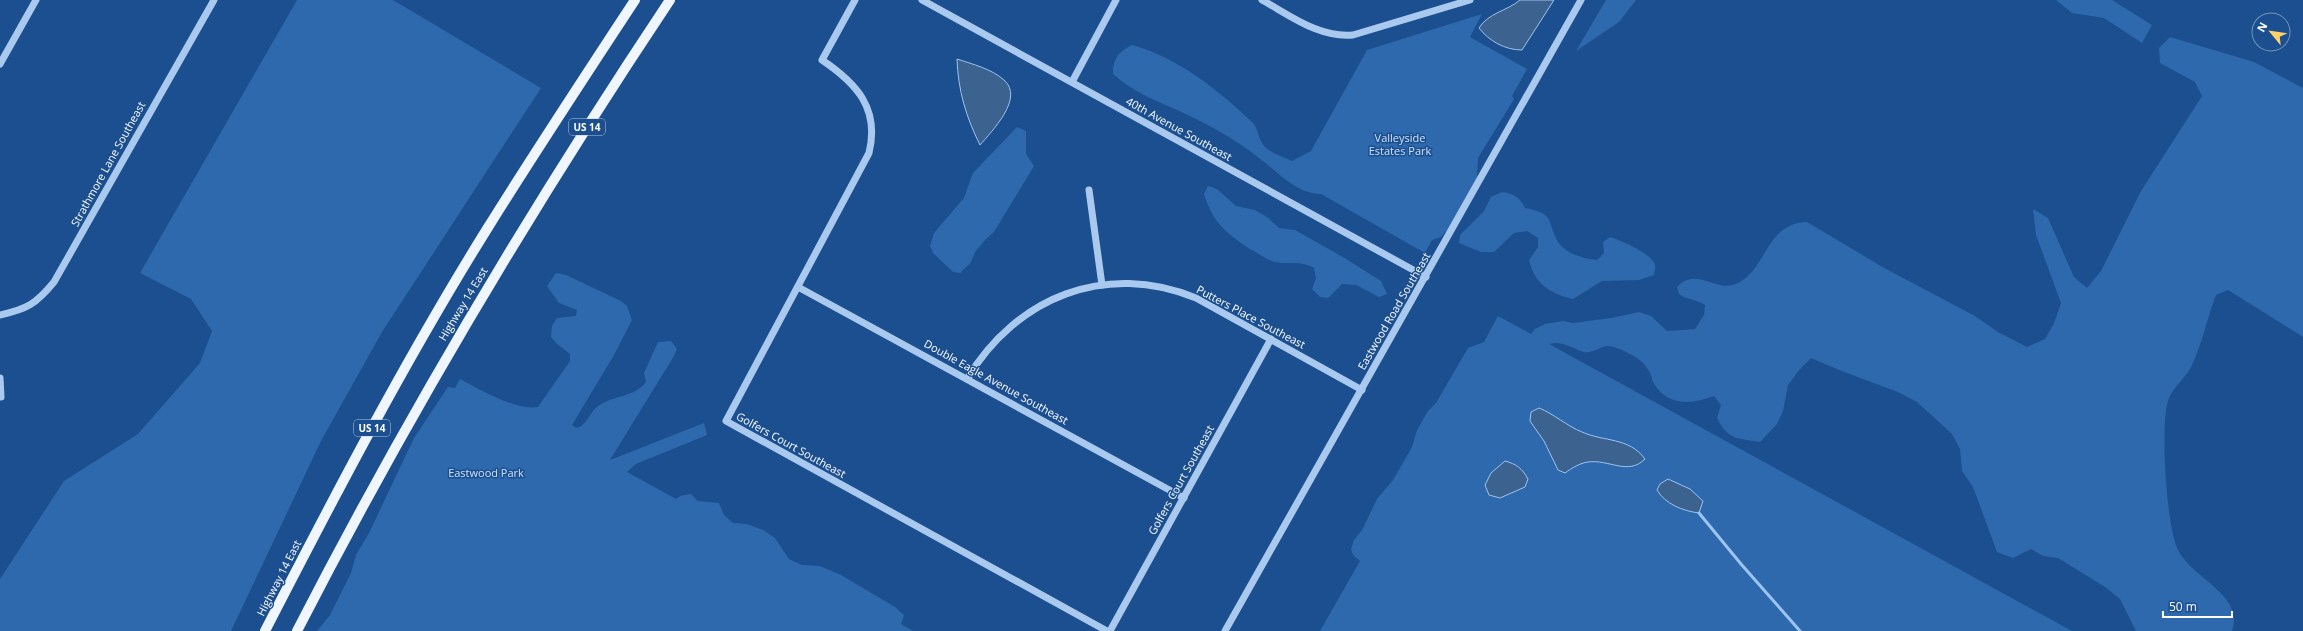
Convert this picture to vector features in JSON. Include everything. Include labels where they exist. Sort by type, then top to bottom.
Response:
[{"type":"main road","name":"Highway 14 East","points":[[265,631],[360,450],[444,301],[487,229],[635,0]]},
{"type":"main road","name":"Highway 14 East","points":[[298,631],[374,484],[453,344],[546,191],[670,0]]},
{"type":"street","points":[[0,64],[36,0]]},
{"type":"street","name":"Strathmore Lane Southeast","points":[[0,315],[23,310],[40,300],[54,282],[214,0]]},
{"type":"street","name":"Golfers Court Southeast","points":[[855,0],[822,60],[847,78],[862,95],[871,119],[871,143],[862,168],[726,421],[1109,631],[1271,339]]},
{"type":"street","name":"40th Avenue Southeast","points":[[922,0],[1426,277]]},
{"type":"street","points":[[1072,82],[1116,0]]},
{"type":"street","points":[[1262,0],[1320,31],[1341,36],[1353,35],[1470,0]]},
{"type":"street","name":"Eastwood Road Southeast","points":[[1225,631],[1581,0]]},
{"type":"street","points":[[1089,190],[1102,285]]},
{"type":"street","name":"Putters Place Southeast","points":[[967,378],[995,340],[1023,316],[1053,299],[1102,285],[1140,284],[1177,291],[1210,305],[1362,390]]},
{"type":"street","name":"Double Eagle Avenue Southeast","points":[[798,287],[967,378],[1184,498]]},
{"type":"street","points":[[0,378],[1,397]]},
{"type":"green space","points":[[297,0],[393,0],[541,88],[382,332],[321,441],[231,631],[0,631],[0,579],[64,481],[138,434],[200,363],[212,331],[191,299],[140,273]]},
{"type":"green space","points":[[1606,0],[1636,0],[1619,22],[1576,51]]},
{"type":"green space","points":[[2056,0],[2112,0],[2152,25],[2142,43],[2104,18],[2072,13]]},
{"type":"green space","name":"Valleyside Estates Park","points":[[1482,14],[1470,37],[1527,69],[1512,96],[1514,99],[1478,158],[1477,177],[1452,225],[1441,237],[1432,240],[1425,253],[1321,194],[1312,193],[1295,186],[1230,137],[1199,120],[1144,95],[1113,74],[1115,60],[1123,50],[1132,45],[1149,50],[1197,76],[1212,87],[1255,125],[1261,141],[1271,152],[1292,161],[1311,151],[1367,50]]},
{"type":"green space","points":[[2170,37],[2254,62],[2303,88],[2303,337],[2228,290],[2216,295],[2194,360],[2188,373],[2171,394],[2166,410],[2164,450],[2167,497],[2173,536],[2177,548],[2184,559],[2224,596],[2231,606],[2234,618],[2232,631],[2136,631],[2120,599],[2105,587],[2058,558],[2043,556],[2031,549],[2013,558],[1997,552],[1973,487],[1962,471],[1960,449],[1952,434],[1917,402],[1898,392],[1811,358],[1800,369],[1788,385],[1783,411],[1777,424],[1760,442],[1745,440],[1729,434],[1721,425],[1717,418],[1721,405],[1714,396],[1689,402],[1674,400],[1667,397],[1654,384],[1650,373],[1641,361],[1615,347],[1608,346],[1590,352],[1584,352],[1563,344],[1554,343],[1549,344],[2072,631],[1320,631],[1360,561],[1353,555],[1351,549],[1354,540],[1362,530],[1377,499],[1393,480],[1412,447],[1417,430],[1428,411],[1436,403],[1468,348],[1484,342],[1498,316],[1531,334],[1535,329],[1545,324],[1563,321],[1573,323],[1611,318],[1639,312],[1651,316],[1667,331],[1695,329],[1704,315],[1705,305],[1679,294],[1677,287],[1685,281],[1692,279],[1700,279],[1723,286],[1740,282],[1757,266],[1769,246],[1784,229],[1794,224],[1807,222],[1886,269],[1975,316],[1998,332],[2027,347],[2045,339],[2054,323],[2061,303],[2036,235],[2033,209],[2048,218],[2074,277],[2087,288],[2101,271],[2141,191],[2202,96],[2195,82],[2160,63],[2159,48]]},
{"type":"green space","points":[[1017,127],[1026,131],[1026,154],[1034,166],[994,232],[975,252],[971,262],[960,273],[953,272],[933,253],[930,246],[934,233],[964,198],[973,173]]},
{"type":"green space","points":[[1208,186],[1217,189],[1236,206],[1255,210],[1267,217],[1279,228],[1295,230],[1343,257],[1381,281],[1387,294],[1379,297],[1356,285],[1342,284],[1328,298],[1320,297],[1312,289],[1316,278],[1314,268],[1299,263],[1280,263],[1269,260],[1250,249],[1227,232],[1216,220],[1208,204],[1204,194]]},
{"type":"green space","points":[[1502,192],[1516,196],[1525,208],[1541,212],[1545,215],[1550,221],[1560,245],[1569,252],[1580,257],[1597,260],[1604,253],[1603,242],[1610,237],[1636,248],[1649,256],[1655,265],[1654,275],[1639,280],[1602,281],[1573,299],[1550,291],[1539,281],[1531,268],[1529,260],[1538,247],[1538,238],[1527,231],[1514,233],[1494,252],[1481,252],[1459,243],[1460,235],[1484,211],[1491,197]]},
{"type":"green space","name":"Eastwood Park","points":[[556,273],[566,275],[621,301],[627,306],[632,320],[614,355],[572,425],[577,428],[581,426],[592,412],[604,402],[629,394],[641,387],[646,382],[644,373],[658,342],[671,341],[677,349],[674,356],[610,460],[704,423],[707,435],[636,464],[627,472],[676,499],[680,496],[691,494],[698,501],[719,503],[724,515],[733,523],[747,524],[763,530],[775,538],[789,559],[802,565],[820,566],[841,575],[895,607],[904,615],[901,624],[913,631],[317,631],[330,615],[351,573],[356,555],[369,533],[414,438],[448,387],[455,388],[460,379],[509,403],[519,406],[538,407],[570,361],[570,354],[551,337],[552,326],[557,318],[576,316],[577,310],[559,303],[547,286]]},
{"type":"shaded area","points":[[1520,0],[1554,0],[1522,50],[1516,50],[1498,44],[1483,33],[1479,28],[1492,15]]},
{"type":"shaded area","points":[[957,59],[982,67],[994,73],[1004,80],[1009,87],[1011,96],[1009,105],[998,123],[980,145],[971,124],[961,92]]},
{"type":"shaded area","points":[[1539,408],[1582,432],[1624,443],[1639,452],[1645,459],[1639,464],[1625,467],[1588,462],[1582,463],[1565,473],[1558,470],[1544,441],[1530,421],[1531,412]]},
{"type":"shaded area","points":[[1505,461],[1516,465],[1521,469],[1528,479],[1525,487],[1500,498],[1489,495],[1485,485],[1491,473]]},
{"type":"shaded area","points":[[1668,479],[1690,489],[1703,501],[1699,513],[1687,511],[1675,506],[1660,495],[1657,490],[1660,484]]},
{"type":"waterway","points":[[1699,513],[1741,564],[1800,631]]}]
